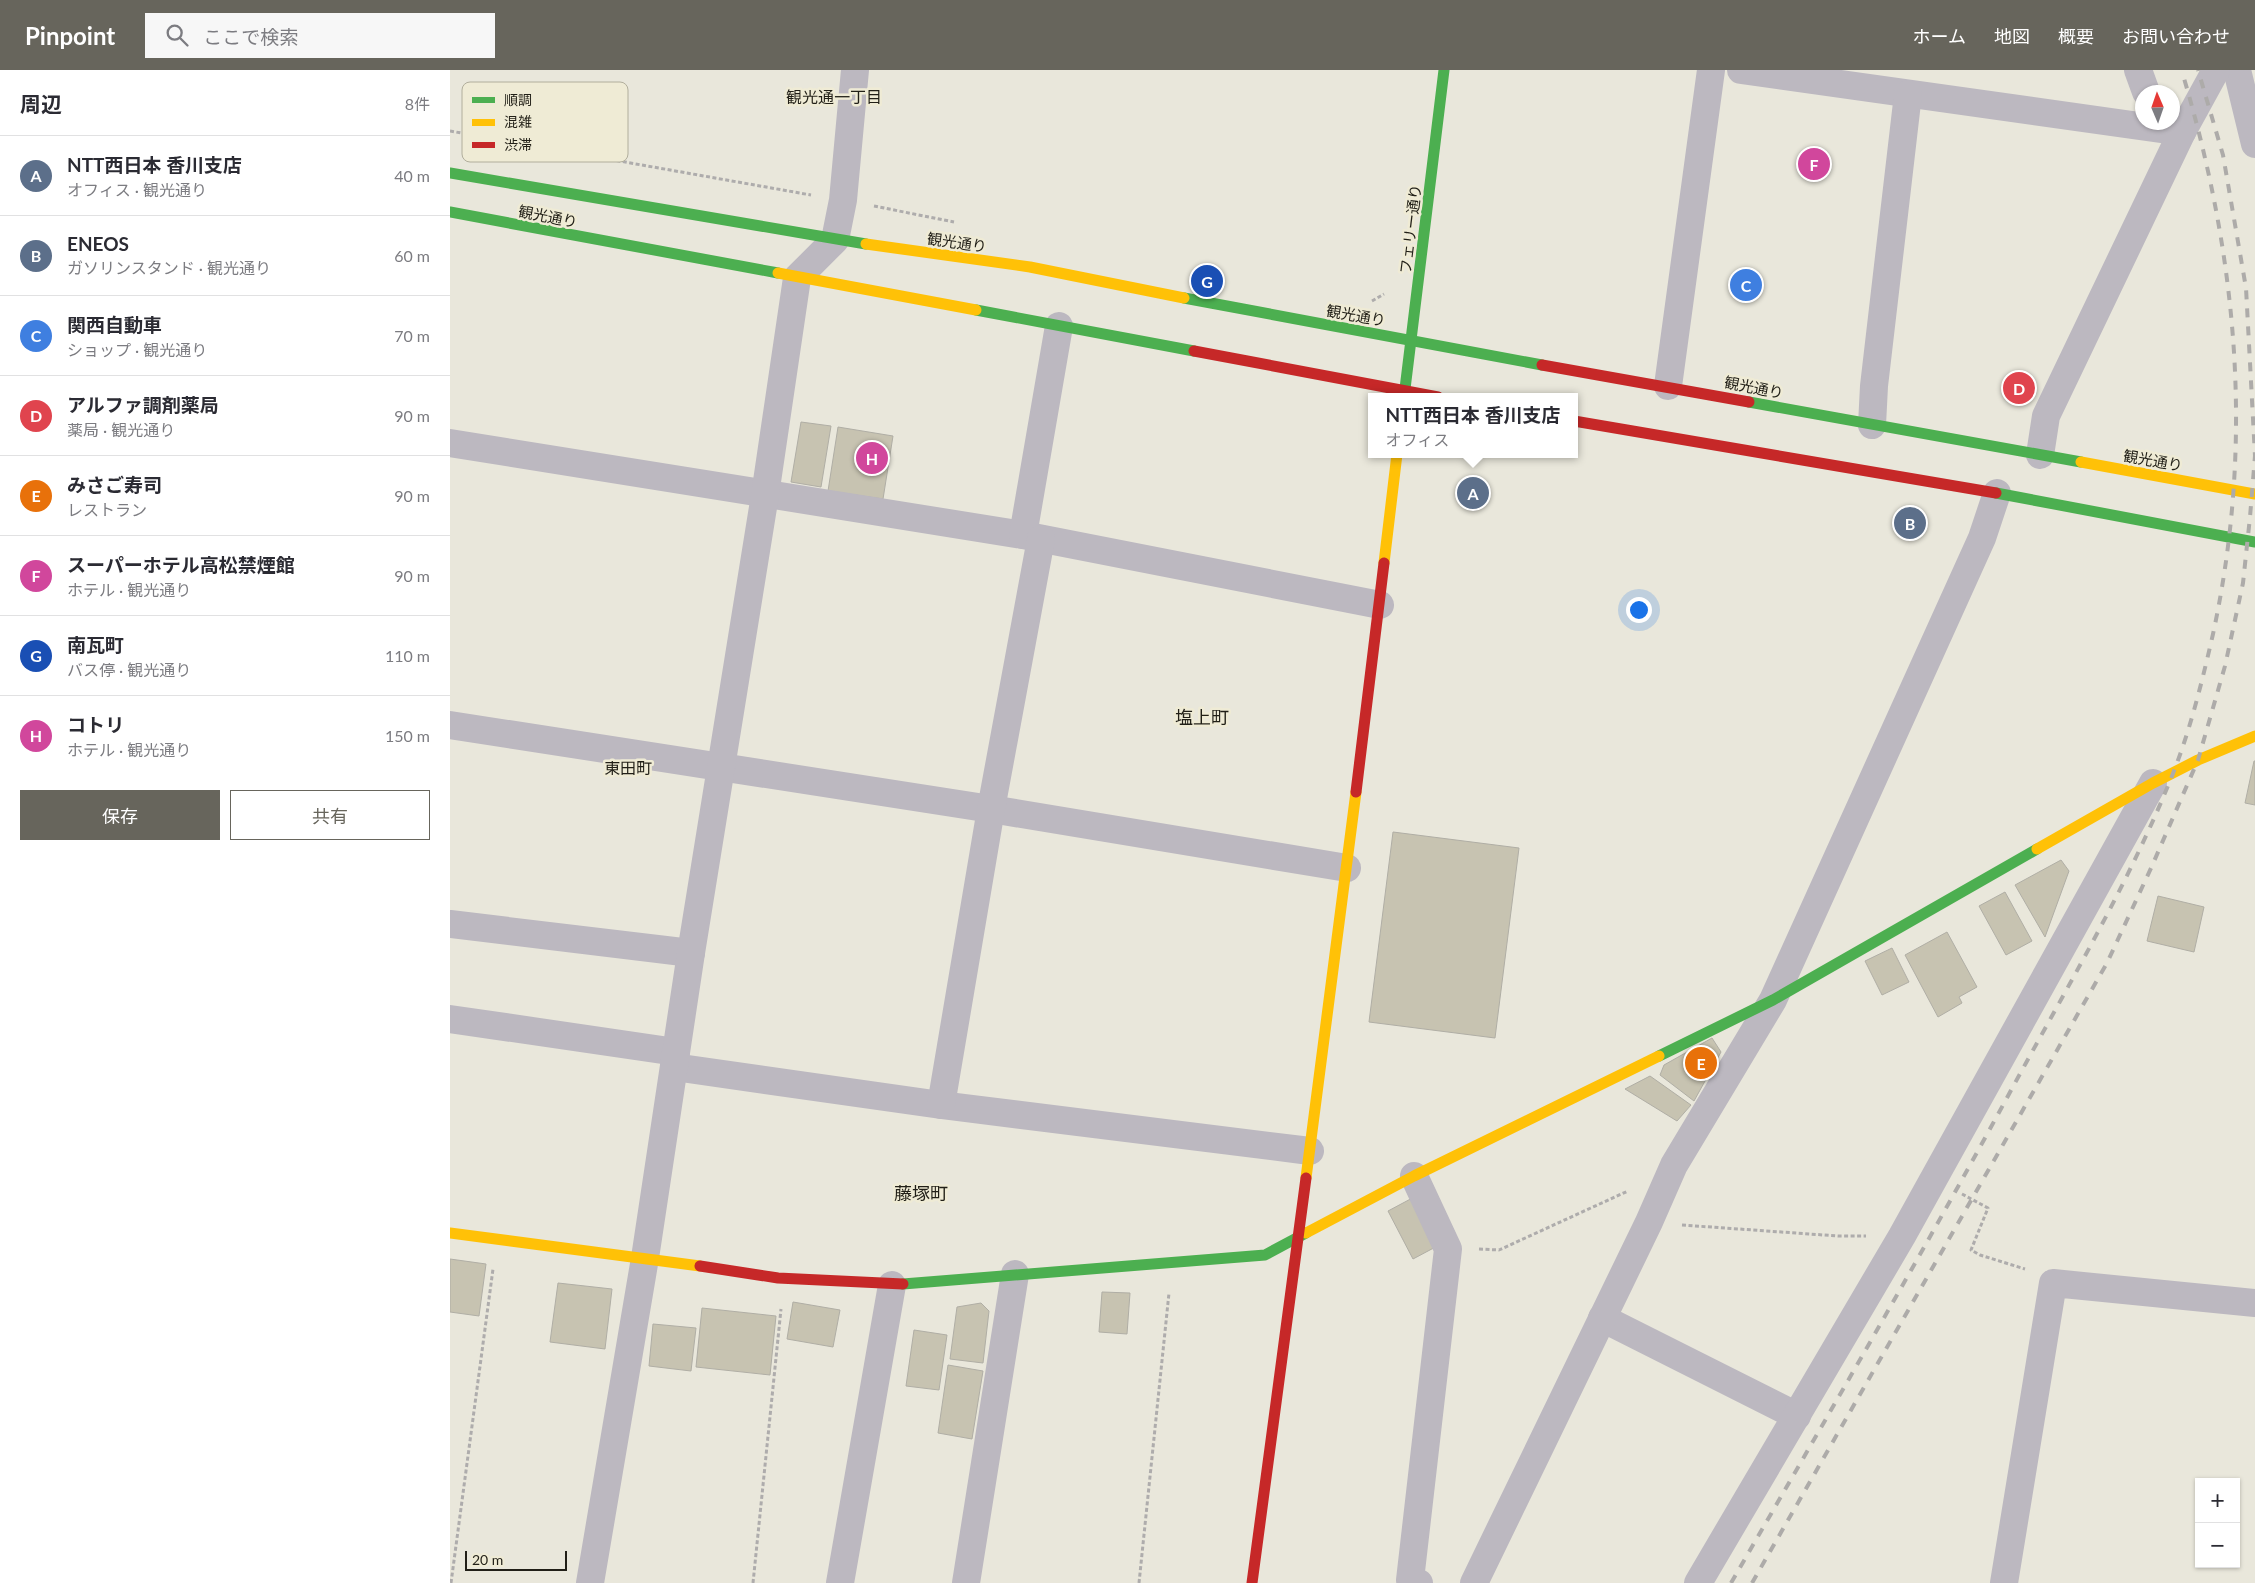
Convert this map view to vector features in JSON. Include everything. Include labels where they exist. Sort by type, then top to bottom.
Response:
[{"type":"main road","name":"フェリー通り","points":[[1404,393],[1444,70]]},
{"type":"main road","name":"観光通り","points":[[450,172],[835,240],[1030,267],[1202,302],[2255,494]]},
{"type":"main road","name":"観光通り","points":[[450,212],[1059,326],[1399,393]]},
{"type":"main road","points":[[1578,422],[1997,493],[2255,542]]},
{"type":"main road","points":[[1252,1583],[1347,868],[1397,458]]},
{"type":"main road","points":[[450,1232],[778,1278],[892,1285],[1265,1255],[1414,1176],[1773,1000],[2153,783],[2198,760],[2255,736]]},
{"type":"street","points":[[590,1583],[645,1258],[797,278],[835,240],[843,200],[855,70]]},
{"type":"street","points":[[1668,386],[1712,70]]},
{"type":"street","points":[[1740,70],[2135,124]]},
{"type":"street","points":[[2138,70],[2143,85]]},
{"type":"street","points":[[2180,112],[2216,70]]},
{"type":"street","points":[[2238,70],[2255,144]]},
{"type":"street","points":[[1872,425],[1874,386],[1908,94]]},
{"type":"street","points":[[2040,455],[2046,416],[2165,130]]},
{"type":"street","points":[[941,1105],[991,809],[1032,537],[1059,326]]},
{"type":"street","points":[[450,443],[1032,537],[1380,605]]},
{"type":"street","points":[[1474,1583],[1649,1222],[1674,1165],[1773,1000],[1982,538],[1997,493]]},
{"type":"street","points":[[450,726],[991,809],[1347,868]]},
{"type":"street","points":[[1698,1583],[1902,1236],[2153,783]]},
{"type":"street","points":[[450,924],[691,953]]},
{"type":"street","points":[[450,1020],[941,1105],[1310,1152]]},
{"type":"street","points":[[1414,1176],[1448,1249],[1410,1580],[1419,1583]]},
{"type":"street","points":[[966,1583],[1014,1274]]},
{"type":"street","points":[[2004,1583],[2052,1283],[2255,1303]]},
{"type":"street","points":[[840,1583],[892,1285]]},
{"type":"street","points":[[1602,1318],[1797,1416]]},
{"type":"path","points":[[627,162],[843,200],[960,223]]},
{"type":"path","points":[[1364,302],[1370,302],[1388,290]]},
{"type":"path","points":[[1448,1249],[1499,1250],[1618,1196],[1674,1165]]},
{"type":"path","points":[[1956,1191],[1988,1208],[1971,1250],[1980,1255],[2044,1274],[2052,1283]]},
{"type":"path","points":[[1649,1222],[1713,1229],[1838,1236],[1902,1236]]},
{"type":"path","points":[[451,1583],[497,1238]]},
{"type":"path","points":[[1139,1583],[1172,1262]]},
{"type":"path","points":[[752,1583],[782,1300]]},
{"type":"building","points":[[801,422],[831,426],[821,487],[791,482]]},
{"type":"building","points":[[838,427],[893,436],[883,499],[828,491]]},
{"type":"building","points":[[2255,761],[2255,805],[2245,803]]},
{"type":"building","points":[[1393,832],[1519,848],[1495,1038],[1369,1022]]},
{"type":"building","points":[[2061,860],[2069,871],[2045,937],[2015,885]]},
{"type":"building","points":[[2005,892],[2032,941],[2006,955],[1979,906]]},
{"type":"building","points":[[2158,896],[2204,907],[2194,952],[2147,941]]},
{"type":"building","points":[[1947,932],[1977,987],[1959,997],[1962,1003],[1938,1017],[1905,955]]},
{"type":"building","points":[[1892,948],[1909,982],[1882,995],[1865,961]]},
{"type":"building","points":[[1712,1038],[1721,1052],[1694,1101],[1660,1075],[1664,1065]]},
{"type":"building","points":[[1650,1076],[1691,1105],[1677,1121],[1625,1089]]},
{"type":"building","points":[[1418,1195],[1443,1243],[1413,1259],[1388,1211]]},
{"type":"building","points":[[450,1259],[486,1264],[479,1316],[450,1312]]},
{"type":"building","points":[[558,1283],[612,1289],[605,1349],[550,1342]]},
{"type":"building","points":[[1102,1292],[1130,1293],[1127,1334],[1099,1332]]},
{"type":"building","points":[[793,1302],[840,1310],[833,1347],[787,1339]]},
{"type":"building","points":[[981,1303],[989,1311],[983,1363],[950,1359],[957,1307]]},
{"type":"building","points":[[702,1308],[776,1316],[770,1375],[696,1367]]},
{"type":"building","points":[[653,1324],[696,1328],[691,1371],[649,1366]]},
{"type":"building","points":[[914,1330],[947,1335],[939,1390],[906,1386]]},
{"type":"building","points":[[948,1365],[983,1371],[972,1439],[938,1433]]},
{"type":"railway","points":[[1752,1583],[2107,963],[2198,760],[2225,666],[2243,583],[2255,456],[2246,288],[2223,155],[2198,70]]},
{"type":"railway","points":[[1731,1583],[1981,1146],[2098,932],[2155,816],[2172,776],[2190,724],[2213,634],[2226,563],[2233,493],[2236,422],[2234,353],[2227,283],[2217,214],[2202,144],[2183,75]]},
{"type":"traffic: fast","points":[[1404,393],[1444,70]]},
{"type":"traffic: fast","points":[[450,173],[866,244]]},
{"type":"traffic: fast","points":[[450,212],[778,273]]},
{"type":"traffic: fast","points":[[1184,298],[1542,365]]},
{"type":"traffic: fast","points":[[976,310],[1194,351]]},
{"type":"traffic: fast","points":[[1749,402],[2081,462]]},
{"type":"traffic: fast","points":[[1996,493],[2255,542]]},
{"type":"traffic: fast","points":[[1659,1056],[1773,1000],[2037,849]]},
{"type":"traffic: fast","points":[[903,1284],[1265,1255],[1306,1233]]},
{"type":"traffic: slow","points":[[866,244],[1030,267],[1184,298]]},
{"type":"traffic: slow","points":[[778,273],[976,310]]},
{"type":"traffic: slow","points":[[1384,563],[1397,458]]},
{"type":"traffic: slow","points":[[2081,462],[2255,494]]},
{"type":"traffic: slow","points":[[2037,849],[2153,783],[2198,760],[2255,736]]},
{"type":"traffic: slow","points":[[1306,1178],[1356,792]]},
{"type":"traffic: slow","points":[[1306,1233],[1414,1176],[1659,1056]]},
{"type":"traffic: slow","points":[[450,1233],[700,1266]]},
{"type":"traffic: jam","points":[[1194,351],[1417,393]]},
{"type":"traffic: jam","points":[[1542,365],[1749,402]]},
{"type":"traffic: jam","points":[[1578,422],[1996,493]]},
{"type":"traffic: jam","points":[[1356,792],[1384,563]]},
{"type":"traffic: jam","points":[[1252,1583],[1306,1178]]},
{"type":"traffic: jam","points":[[700,1266],[778,1278],[903,1284]]},
{"type":"place","name":"スーパーホテル高松禁煙館","points":[[1814,164]]},
{"type":"place","name":"南瓦町","points":[[1207,281]]},
{"type":"place","name":"関西自動車","points":[[1746,285]]},
{"type":"place","name":"アルファ調剤薬局","points":[[2019,388]]},
{"type":"place","name":"コトリ","points":[[872,458]]},
{"type":"place","name":"NTT西日本 香川支店","points":[[1473,493]]},
{"type":"place","name":"ENEOS","points":[[1910,523]]},
{"type":"place","name":"みさご寿司","points":[[1701,1063]]},
{"type":"district","name":"観光通一丁目","points":[[834,96]]},
{"type":"district","name":"塩上町","points":[[1202,717]]},
{"type":"district","name":"東田町","points":[[628,767]]},
{"type":"district","name":"藤塚町","points":[[921,1193]]}]
